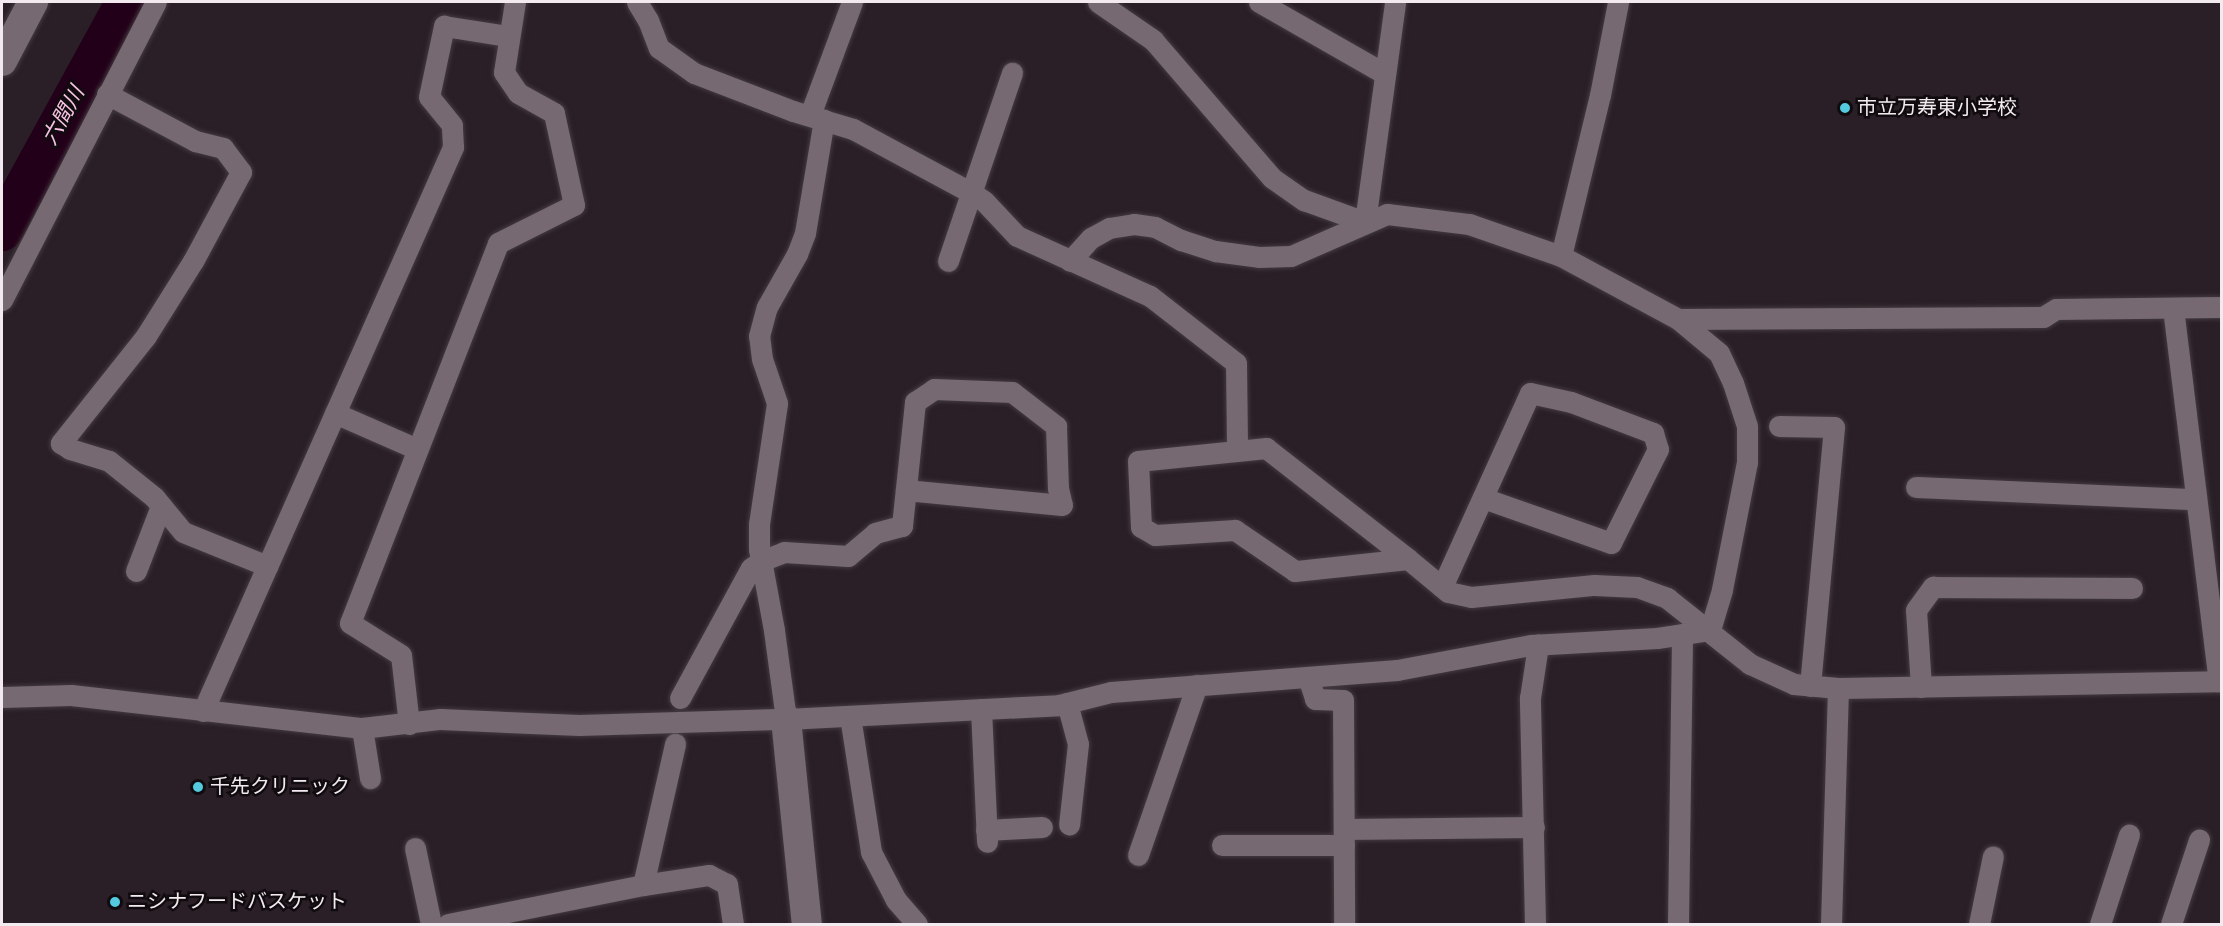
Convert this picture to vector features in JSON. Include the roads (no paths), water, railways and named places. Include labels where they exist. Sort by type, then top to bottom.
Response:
[{"type":"street","points":[[2,61],[33,2]]},
{"type":"street","points":[[2,300],[156,2]]},
{"type":"street","points":[[409,724],[401,655],[350,623],[498,243],[573,205],[554,113],[518,93],[504,72],[515,2]]},
{"type":"street","points":[[637,2],[648,20],[659,48],[694,73],[853,129],[972,193],[984,201],[1017,236],[1150,296],[1236,363],[1237,451]]},
{"type":"street","points":[[807,924],[786,719],[774,630],[761,561],[759,524],[777,403],[762,359],[759,336],[768,307],[797,254],[805,233],[817,118],[852,2]]},
{"type":"street","points":[[1098,2],[1153,40],[1272,177],[1304,200],[1365,222]]},
{"type":"street","points":[[1259,2],[1385,74]]},
{"type":"street","points":[[1365,222],[1395,2]]},
{"type":"street","points":[[1561,256],[1600,95],[1618,2]]},
{"type":"street","points":[[203,711],[453,147],[452,125],[429,97],[444,26],[508,36]]},
{"type":"street","points":[[948,261],[1012,73]]},
{"type":"street","points":[[107,94],[195,141],[223,148],[241,172],[193,261],[146,336],[62,443],[70,449],[109,461],[161,506],[183,532],[267,566]]},
{"type":"street","points":[[1070,261],[1090,238],[1109,228],[1134,224],[1155,227],[1181,240],[1215,251],[1259,257],[1291,256],[1387,214],[1469,224],[1561,256],[1678,319],[1719,353],[1733,383],[1747,426],[1747,462],[1722,590],[1710,630]]},
{"type":"street","points":[[1678,319],[2043,317],[2056,309],[2222,307]]},
{"type":"street","points":[[1408,559],[1296,571],[1235,530],[1155,535],[1142,527],[1138,461],[1266,448],[1408,559],[1448,592],[1471,597],[1594,585],[1637,587],[1666,598],[1710,630],[1750,664],[1794,684],[1838,688],[2220,681],[2173,308]]},
{"type":"street","points":[[680,698],[751,568],[761,561],[784,552],[848,556],[875,533],[902,526],[915,402],[934,388],[1012,392],[1056,426],[1058,488],[1062,505],[906,490]]},
{"type":"street","points":[[1442,587],[1530,393],[1571,402],[1653,433],[1658,449],[1611,543],[1483,498]]},
{"type":"street","points":[[335,413],[417,449]]},
{"type":"street","points":[[1779,426],[1834,428],[1810,686]]},
{"type":"street","points":[[1916,488],[2196,498]]},
{"type":"street","points":[[136,571],[161,506]]},
{"type":"street","points":[[1921,687],[1916,610],[1933,587],[2132,588]]},
{"type":"street","points":[[2,697],[70,695],[362,728],[440,719],[579,725],[786,719],[1067,703],[1111,692],[1397,670],[1538,645],[1657,638],[1710,630]]},
{"type":"street","points":[[1678,924],[1682,634]]},
{"type":"street","points":[[1535,924],[1530,698],[1538,645]]},
{"type":"street","points":[[1308,677],[1315,699],[1343,699],[1344,924]]},
{"type":"street","points":[[1138,855],[1197,685]]},
{"type":"street","points":[[1831,924],[1838,688]]},
{"type":"street","points":[[1067,703],[1078,744],[1069,825]]},
{"type":"street","points":[[981,709],[987,836],[1042,827]]},
{"type":"street","points":[[850,716],[871,852],[896,900],[917,924]]},
{"type":"street","points":[[362,728],[370,778]]},
{"type":"street","points":[[643,885],[675,744]]},
{"type":"street","points":[[1222,845],[1534,827]]},
{"type":"street","points":[[2100,924],[2129,835]]},
{"type":"street","points":[[2171,924],[2199,840]]},
{"type":"street","points":[[414,848],[431,924]]},
{"type":"street","points":[[1979,924],[1993,856]]},
{"type":"street","points":[[448,924],[471,922],[643,885],[710,875],[727,884],[733,924]]},
{"type":"waterway","name":"六間川","points":[[2,230],[127,2]]},
{"type":"place","name":"市立万寿東小学校","points":[[1845,108]]},
{"type":"place","name":"千先クリニック","points":[[198,787]]},
{"type":"place","name":"ニシナフードバスケット","points":[[115,902]]}]
